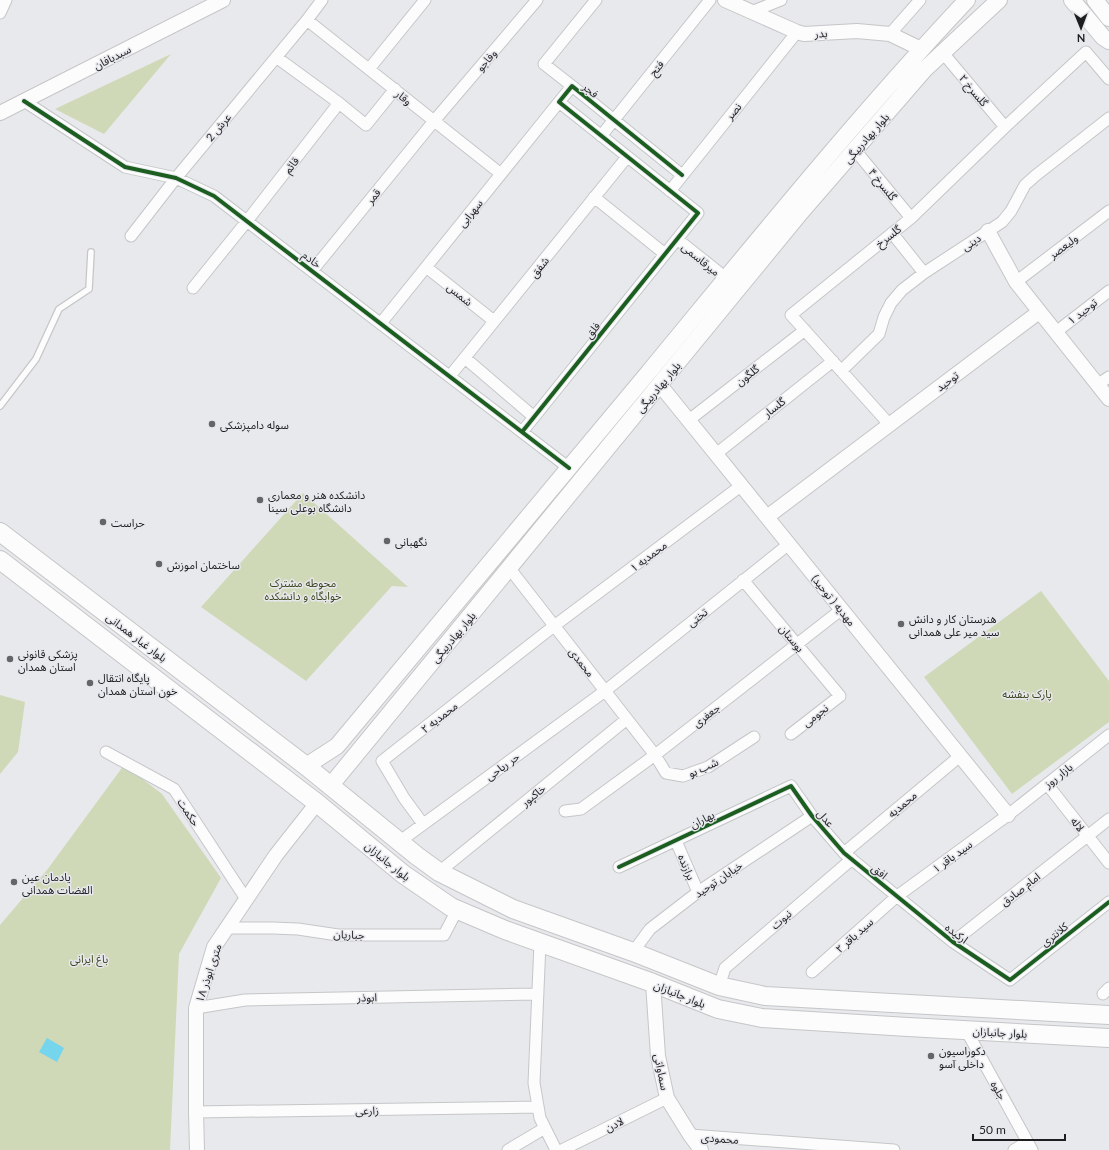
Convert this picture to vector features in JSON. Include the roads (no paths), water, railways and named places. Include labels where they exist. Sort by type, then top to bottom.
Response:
[{"type":"main road","name":"بلوار بهادربیگی","points":[[306,766],[337,746],[647,374],[788,202],[921,49],[967,0]]},
{"type":"main road","name":"بلوار بهادربیگی","points":[[330,785],[510,569],[801,212],[924,70],[999,0]]},
{"type":"main road","points":[[1072,0],[1103,37],[1109,41]]},
{"type":"main road","points":[[1095,0],[1109,18]]},
{"type":"main road","points":[[647,374],[660,385]]},
{"type":"main road","name":"بلوار غبار همدانی","points":[[0,532],[330,785]]},
{"type":"main road","name":"بلوار غبار همدانی","points":[[0,560],[303,792]]},
{"type":"main road","name":"بلوار جانبازان","points":[[330,785],[416,856],[439,872],[513,909],[633,952],[719,986],[765,996],[1109,1015]]},
{"type":"main road","name":"بلوار جانبازان","points":[[303,792],[403,874],[451,907],[540,943],[653,983],[718,1009],[762,1018],[1106,1040]]},
{"type":"main road","points":[[908,1028],[909,1004]]},
{"type":"street","points":[[0,13],[6,0]]},
{"type":"street","name":"سبدبافان","points":[[0,113],[223,0]]},
{"type":"street","name":"عرش 2","points":[[131,236],[176,178],[322,0]]},
{"type":"street","points":[[369,69],[425,0]]},
{"type":"street","name":"وفاجو","points":[[434,121],[537,0]]},
{"type":"street","points":[[572,86],[544,64],[596,0]]},
{"type":"street","name":"فتح","points":[[601,136],[710,0]]},
{"type":"street","name":"بدر","points":[[725,0],[804,34],[857,31],[890,34],[921,49]]},
{"type":"street","points":[[751,12],[781,0]]},
{"type":"street","points":[[890,34],[920,0]]},
{"type":"street","name":"وقار","points":[[307,20],[501,174]]},
{"type":"street","name":"نصر","points":[[670,191],[797,32]]},
{"type":"street","name":"گلسرخ","points":[[889,424],[791,315],[911,218],[1005,126],[1086,52],[1109,80]]},
{"type":"street","name":"گلسرخ ۲","points":[[943,53],[1005,126]]},
{"type":"street","points":[[276,57],[366,125],[395,89]]},
{"type":"street","name":"فجر","points":[[559,102],[572,86],[682,175]]},
{"type":"street","name":"خادم","points":[[24,101],[125,166],[176,178],[214,196],[569,468]]},
{"type":"street","points":[[559,102],[670,191]]},
{"type":"street","name":"سهرابی","points":[[381,323],[559,102]]},
{"type":"street","name":"قائم","points":[[193,288],[339,104]]},
{"type":"street","name":"دینی","points":[[841,371],[879,334],[884,317],[896,295],[924,273],[1002,222],[1011,211],[1025,185],[1030,180],[1109,118]]},
{"type":"street","name":"قمر","points":[[312,271],[434,121]]},
{"type":"street","name":"گلسرخ ۴","points":[[855,150],[911,218]]},
{"type":"street","name":"شفق","points":[[450,376],[627,157]]},
{"type":"street","name":"فلق","points":[[522,432],[698,213],[670,191]]},
{"type":"street","points":[[594,197],[665,254]]},
{"type":"street","name":"ولیعصر","points":[[1016,282],[1109,211]]},
{"type":"street","points":[[988,231],[1016,282],[1109,399]]},
{"type":"street","points":[[892,233],[924,273]]},
{"type":"street","name":"میرقاسمی","points":[[677,239],[726,278]]},
{"type":"street","name":"شمس","points":[[426,267],[494,321]]},
{"type":"street","name":"توحید ۱","points":[[1056,332],[1109,291]]},
{"type":"street","name":"توحید","points":[[767,517],[1040,312]]},
{"type":"street","name":"گلگون","points":[[689,420],[805,330]]},
{"type":"street","points":[[465,358],[534,417]]},
{"type":"street","name":"گلسار","points":[[716,454],[833,361]]},
{"type":"street","points":[[1097,385],[1109,376]]},
{"type":"street","name":"مهدیه ( توحید)","points":[[660,385],[1008,815]]},
{"type":"street","name":"محمدیه ۱","points":[[554,626],[742,485]]},
{"type":"street","name":"تختی","points":[[605,691],[789,544]]},
{"type":"street","name":"محمدی","points":[[510,569],[655,755]]},
{"type":"street","name":"بوستان","points":[[743,580],[840,696]]},
{"type":"street","name":"جعفری","points":[[565,811],[581,810],[655,755],[842,609]]},
{"type":"street","name":"محمدیه ۲","points":[[423,824],[404,798],[382,761],[554,626]]},
{"type":"street","name":"حر ریاحی","points":[[399,842],[605,691]]},
{"type":"street","name":"نجومی","points":[[791,734],[840,696]]},
{"type":"street","name":"خاکپور","points":[[439,872],[627,719]]},
{"type":"street","name":"بازار روز","points":[[1008,815],[1109,735]]},
{"type":"street","name":"شب بو","points":[[655,755],[666,772],[683,776],[708,767],[754,737]]},
{"type":"street","name":"حکمت","points":[[106,752],[174,789],[246,898]]},
{"type":"street","name":"محمدیه","points":[[848,856],[960,756]]},
{"type":"street","name":"لاله","points":[[1046,784],[1109,863]]},
{"type":"street","name":"عدل","points":[[791,786],[812,816],[848,856]]},
{"type":"street","name":"بهاران","points":[[619,867],[791,786]]},
{"type":"street","name":"۱۸ متری ابوذر","points":[[197,1150],[196,1008],[214,947],[276,855],[317,803]]},
{"type":"street","name":"سید باقر ۱","points":[[896,897],[1008,815]]},
{"type":"street","name":"خیابان توحید","points":[[633,952],[650,929],[698,892],[812,816]]},
{"type":"street","name":"امام صادق","points":[[953,942],[1109,819]]},
{"type":"street","name":"برازنده","points":[[676,841],[698,892]]},
{"type":"street","name":"افق","points":[[848,856],[896,897]]},
{"type":"street","name":"نبوت","points":[[719,986],[725,968],[848,856]]},
{"type":"street","name":"ارکیده","points":[[896,897],[953,942],[1010,980]]},
{"type":"street","name":"سید باقر ۲","points":[[812,972],[896,897]]},
{"type":"street","name":"کلانتری","points":[[1010,980],[1109,902]]},
{"type":"street","name":"جباریان","points":[[226,928],[298,929],[338,935],[444,935],[457,910]]},
{"type":"street","points":[[540,943],[534,1083],[540,1118],[556,1150]]},
{"type":"street","name":"سماواتی","points":[[653,983],[658,1056],[667,1098],[690,1136],[701,1150]]},
{"type":"street","name":"ابوذر","points":[[196,1008],[245,1000],[538,994]]},
{"type":"street","name":"جلوه","points":[[966,1030],[1030,1146]]},
{"type":"street","name":"لادن","points":[[562,1150],[667,1098]]},
{"type":"street","name":"زارعی","points":[[196,1112],[538,1107]]},
{"type":"street","points":[[508,1150],[545,1128]]},
{"type":"street","name":"محمودی","points":[[690,1136],[894,1150]]},
{"type":"street","points":[[1014,1150],[1030,1146]]},
{"type":"lane","points":[[0,406],[36,359],[59,309],[89,288],[91,252]]},
{"type":"water","points":[[47,1038],[64,1048],[57,1062],[39,1052]]},
{"type":"place","name":"سوله دامپزشکی","points":[[212,424]]},
{"type":"place","name":"دانشکده هنر و معماری دانشگاه بوعلی سینا","points":[[260,500]]},
{"type":"place","name":"حراست","points":[[103,522]]},
{"type":"place","name":"نگهبانی","points":[[387,541]]},
{"type":"place","name":"ساختمان اموزش","points":[[159,564]]},
{"type":"place","name":"هنرستان کار و دانش سید میر علی همدانی","points":[[901,624]]},
{"type":"place","name":"پزشکی قانونی استان همدان","points":[[10,659]]},
{"type":"place","name":"پایگاه انتقال خون استان همدان","points":[[90,683]]},
{"type":"place","name":"یادمان عین القضات همدانی","points":[[14,882]]},
{"type":"place","name":"دکوراسیون داخلی آسو","points":[[931,1056]]},
{"type":"park label","name":"محوطه مشترک خوابگاه و دانشکده","points":[[303,588]]},
{"type":"park label","name":"پارک بنفشه","points":[[1027,693]]},
{"type":"park label","name":"باغ ایرانی","points":[[89,958]]}]
